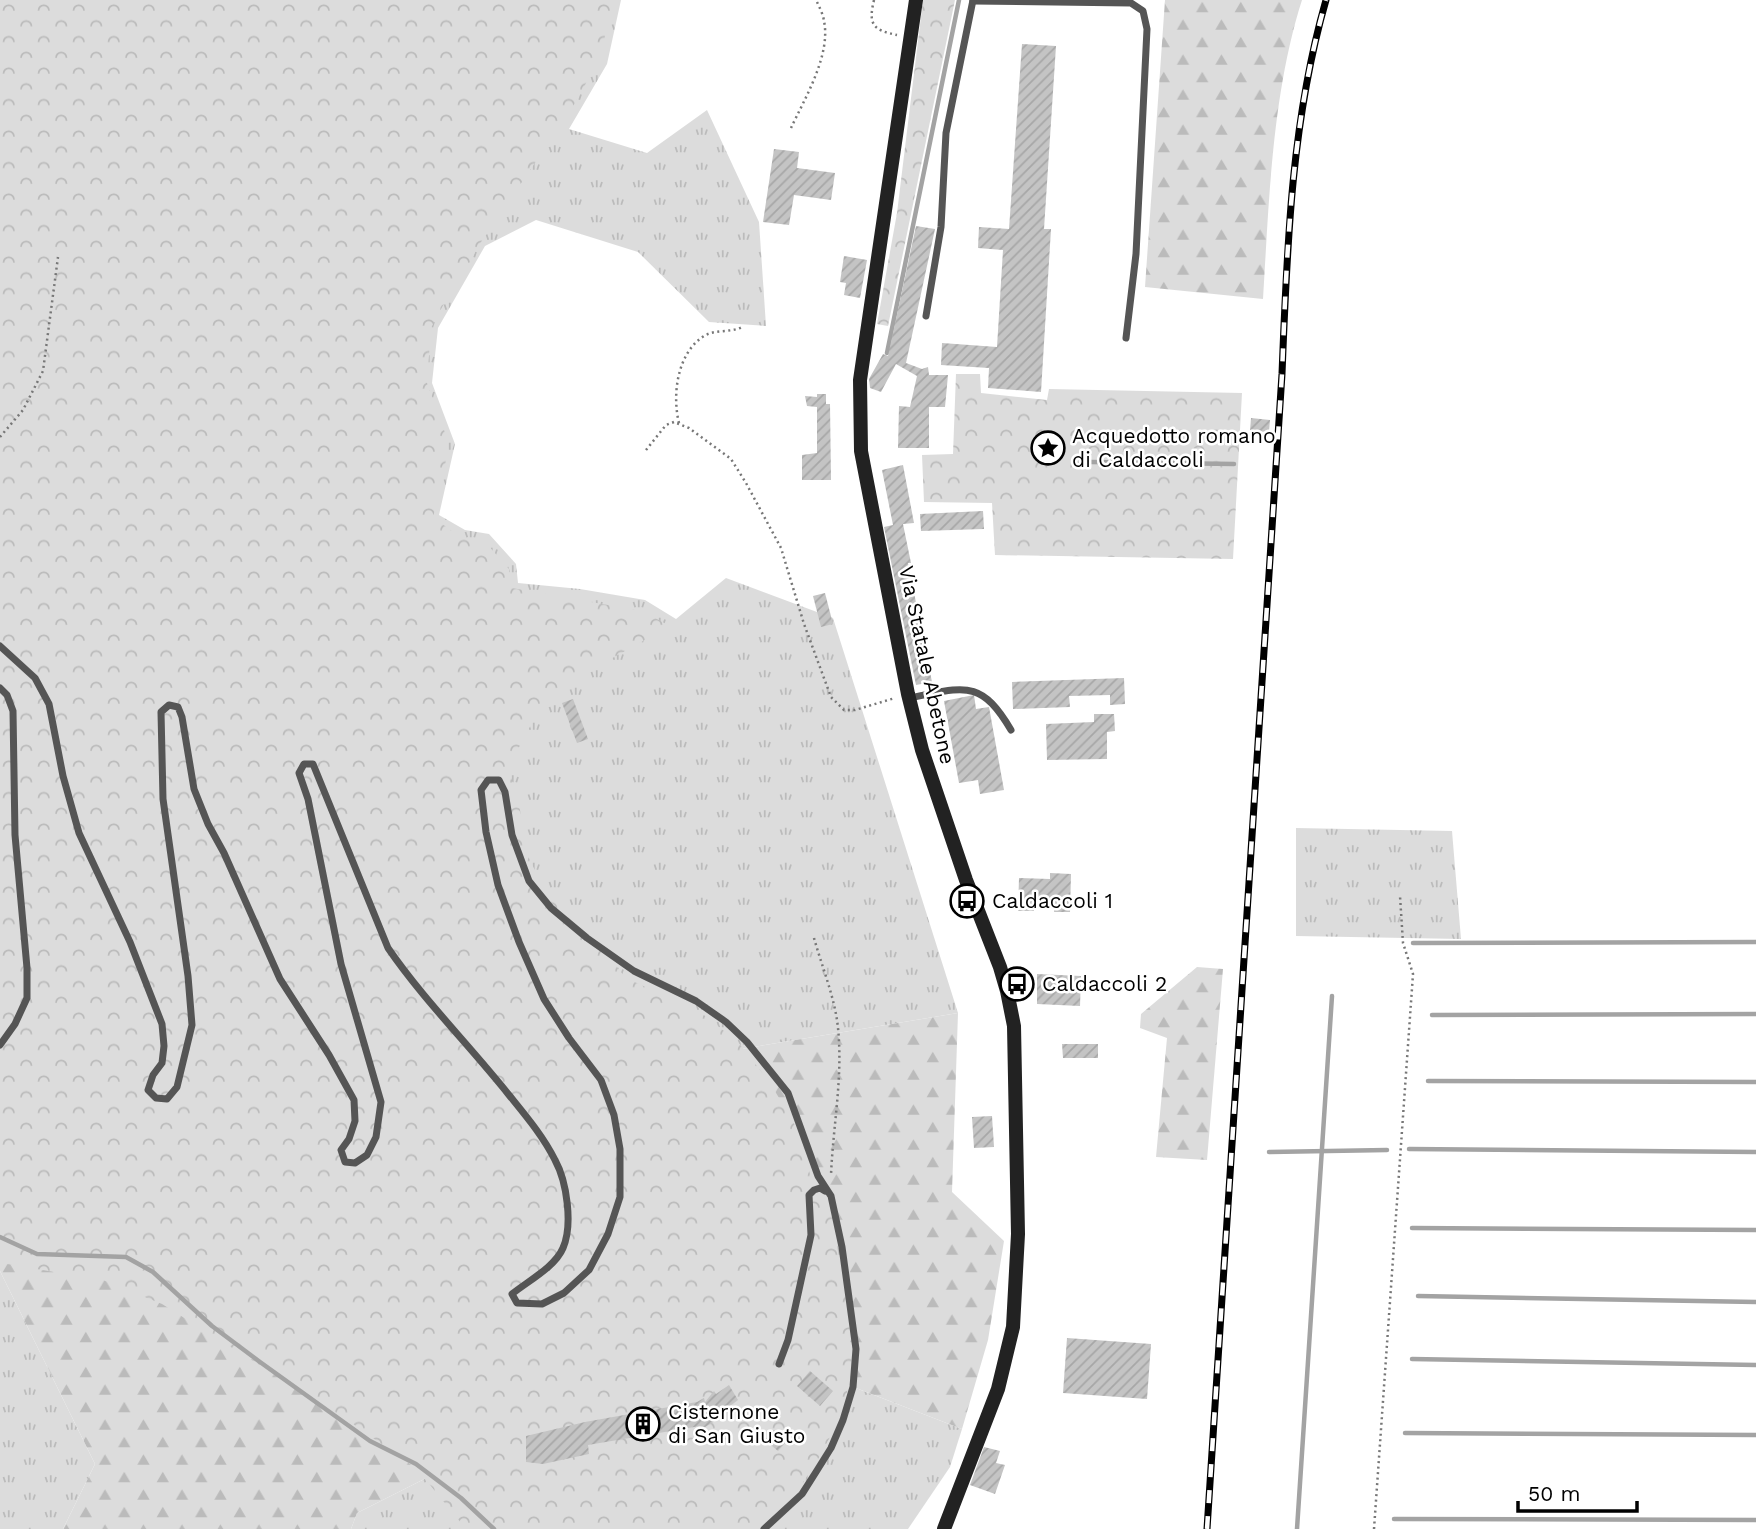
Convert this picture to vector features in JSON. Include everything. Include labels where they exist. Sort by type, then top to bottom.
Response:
[{"type":"main road","name":"Via Statale Abetone","points":[[916,0],[860,380],[859,421],[863,468],[908,696],[935,793],[1000,967],[1014,1026],[1018,1234],[1013,1327],[998,1389],[944,1529]]},
{"type":"lane","points":[[926,316],[941,226],[946,133],[973,1],[1131,3],[1143,11],[1147,29],[1136,241],[1126,338]]},
{"type":"lane","points":[[0,646],[35,678],[49,704],[63,776],[79,833],[130,942],[162,1024],[162,1063],[153,1075],[148,1090],[156,1098],[167,1099],[177,1087],[192,1025],[185,950],[163,799],[161,712],[169,705],[178,707],[182,718],[194,789],[208,824],[225,853],[280,979],[329,1055],[354,1100],[355,1121],[349,1139],[341,1150],[345,1162],[355,1163],[367,1154],[376,1137],[381,1102],[341,964],[308,799],[299,773],[304,764],[313,764],[388,948],[406,974],[440,1011],[533,1125],[556,1162],[569,1219],[563,1249],[549,1265],[512,1294],[517,1303],[542,1304],[564,1293],[589,1270],[608,1234],[620,1197],[620,1149],[614,1115],[601,1080],[544,999],[498,885],[486,832],[481,790],[488,780],[499,780],[502,786],[512,835],[529,881],[551,908],[587,938],[634,971],[696,1000],[726,1021],[747,1042],[788,1093],[818,1175],[831,1196],[842,1247],[856,1349],[853,1387],[839,1429],[802,1494],[764,1529]]},
{"type":"lane","points":[[0,688],[7,695],[13,711],[15,835],[27,968],[27,998],[2,1041]]},
{"type":"lane","points":[[908,696],[953,690],[982,694],[992,701],[1011,730]]},
{"type":"lane","points":[[779,1364],[788,1340],[811,1235],[809,1195],[820,1188],[831,1196]]},
{"type":"path","points":[[792,128],[818,70],[823,47],[825,22],[816,0]]},
{"type":"path","points":[[874,0],[870,16],[873,24],[881,32],[911,39]]},
{"type":"path","points":[[0,437],[23,410],[43,371],[58,257]]},
{"type":"path","points":[[679,423],[675,397],[684,360],[703,337],[742,327]]},
{"type":"path","points":[[646,450],[666,425],[679,423],[731,458],[781,548],[804,624],[831,698],[838,706],[844,710],[855,710],[908,696]]},
{"type":"path","points":[[1374,1529],[1413,974],[1404,943],[1400,896]]},
{"type":"path","points":[[814,938],[838,1025],[840,1066],[831,1196]]},
{"type":"green space","points":[[0,0],[621,0],[607,64],[569,129],[647,153],[707,110],[759,222],[766,326],[709,322],[638,252],[536,220],[485,246],[438,328],[432,383],[455,444],[439,515],[465,530],[489,534],[516,564],[518,583],[580,589],[645,600],[676,619],[726,578],[833,618],[958,1013],[645,1065]]},
{"type":"green space","points":[[0,0],[614,0],[599,60],[571,110],[479,245],[431,328],[427,383],[448,441],[444,476],[433,517],[461,538],[487,544],[509,569],[512,588],[642,611],[670,626],[580,676],[534,719],[508,768],[519,803],[526,852],[546,893],[581,931],[600,947],[626,978],[700,1012],[738,1042],[770,1083],[793,1121],[807,1157],[811,1181],[832,1213],[849,1321],[852,1370],[842,1415],[792,1499],[758,1529],[466,1529],[417,1469],[346,1419],[162,1304],[103,1280],[0,1263]]},
{"type":"green space","points":[[923,0],[955,0],[888,326],[877,324],[897,213]]},
{"type":"green space","points":[[1165,0],[1302,0],[1278,110],[1263,299],[1145,287]]},
{"type":"green space","points":[[956,374],[980,374],[981,393],[1047,400],[1049,389],[1242,393],[1233,559],[995,555],[992,503],[924,502],[922,455],[953,454]]},
{"type":"green space","points":[[0,822],[645,1065],[958,1013],[952,1192],[1004,1241],[988,1340],[962,1429],[737,1342],[573,1404],[357,1513],[351,1529],[63,1529],[95,1464],[0,1271]]},
{"type":"green space","points":[[1296,828],[1452,831],[1461,939],[1296,936]]},
{"type":"green space","points":[[1197,967],[1223,969],[1207,1160],[1156,1157],[1167,1038],[1140,1028],[1141,1014]]},
{"type":"green space","points":[[0,1271],[95,1464],[63,1529],[0,1529]]},
{"type":"green space","points":[[737,1342],[962,1429],[950,1467],[908,1529],[351,1529],[357,1513],[573,1404]]},
{"type":"building","points":[[1022,44],[1056,46],[1044,229],[1051,229],[1041,392],[988,388],[989,368],[941,365],[942,343],[997,347],[1003,250],[978,248],[979,227],[1009,229]]},
{"type":"building","points":[[774,149],[799,152],[797,168],[835,173],[831,200],[794,195],[789,225],[763,222]]},
{"type":"building","points":[[916,226],[935,229],[906,363],[922,369],[928,367],[929,375],[948,375],[945,407],[929,407],[929,448],[898,448],[899,406],[910,407],[917,376],[896,364],[881,392],[870,388],[869,379],[883,354],[888,356]]},
{"type":"building","points":[[844,256],[867,260],[860,298],[844,295],[846,283],[840,282]]},
{"type":"building","points":[[817,394],[826,394],[826,404],[830,404],[831,480],[802,480],[802,455],[817,453],[817,407],[807,406],[805,396],[817,397]]},
{"type":"building","points":[[1251,418],[1270,420],[1269,432],[1250,431]]},
{"type":"building","points":[[903,465],[914,523],[903,524],[911,563],[908,563],[932,682],[916,685],[884,527],[893,525],[882,470]]},
{"type":"building","points":[[983,511],[984,529],[921,531],[920,514]]},
{"type":"building","points":[[825,593],[833,624],[821,627],[813,596]]},
{"type":"building","points":[[1124,678],[1125,704],[1110,705],[1110,695],[1069,696],[1070,707],[1013,709],[1012,682]]},
{"type":"building","points":[[974,695],[976,709],[989,707],[1004,790],[980,794],[978,780],[959,783],[944,701]]},
{"type":"building","points":[[573,699],[588,739],[577,743],[562,703]]},
{"type":"building","points":[[1094,714],[1114,714],[1115,731],[1107,732],[1107,759],[1047,760],[1046,724],[1094,722]]},
{"type":"building","points":[[1050,873],[1071,874],[1070,912],[1054,912],[1055,906],[1034,905],[1034,911],[1018,911],[1019,878],[1050,879]]},
{"type":"building","points":[[1037,974],[1081,976],[1080,1006],[1037,1004]]},
{"type":"building","points":[[1062,1044],[1098,1044],[1098,1058],[1063,1058]]},
{"type":"building","points":[[992,1116],[994,1147],[974,1148],[972,1117]]},
{"type":"building","points":[[1067,1338],[1151,1344],[1147,1399],[1063,1393]]},
{"type":"building","points":[[810,1371],[833,1391],[820,1406],[797,1386]]},
{"type":"building","name":"Cisternone di San Giusto","points":[[729,1385],[738,1400],[702,1429],[700,1426],[588,1445],[589,1454],[543,1464],[526,1462],[526,1436],[585,1422],[697,1402],[704,1398],[705,1402],[714,1391],[716,1394]]},
{"type":"building","points":[[774,1430],[787,1441],[778,1451],[765,1440]]},
{"type":"building","points":[[984,1447],[1000,1451],[996,1463],[1005,1465],[995,1494],[970,1485]]},
{"type":"waterway","points":[[887,353],[959,0]]},
{"type":"waterway","points":[[1091,462],[1234,464]]},
{"type":"waterway","points":[[1413,943],[1756,942]]},
{"type":"waterway","points":[[1297,1529],[1332,996]]},
{"type":"waterway","points":[[1432,1015],[1756,1014]]},
{"type":"waterway","points":[[1428,1081],[1756,1082]]},
{"type":"waterway","points":[[1409,1149],[1756,1152]]},
{"type":"waterway","points":[[1269,1152],[1387,1150]]},
{"type":"waterway","points":[[1412,1228],[1756,1230]]},
{"type":"waterway","points":[[0,1237],[37,1254],[126,1257],[153,1272],[212,1326],[370,1441],[416,1464],[461,1498],[494,1529]]},
{"type":"waterway","points":[[1418,1296],[1756,1302]]},
{"type":"waterway","points":[[1412,1359],[1756,1365]]},
{"type":"waterway","points":[[1405,1433],[1756,1435]]},
{"type":"waterway","points":[[1394,1519],[1756,1520]]},
{"type":"railway","points":[[1207,1529],[1289,232],[1305,92],[1326,0]]},
{"type":"place","name":"Acquedotto romano di Caldaccoli","points":[[1048,448]]},
{"type":"place","name":"Caldaccoli 1","points":[[967,901]]},
{"type":"place","name":"Caldaccoli 2","points":[[1017,984]]},
{"type":"place","name":"Cisternone di San Giusto","points":[[643,1424]]}]
